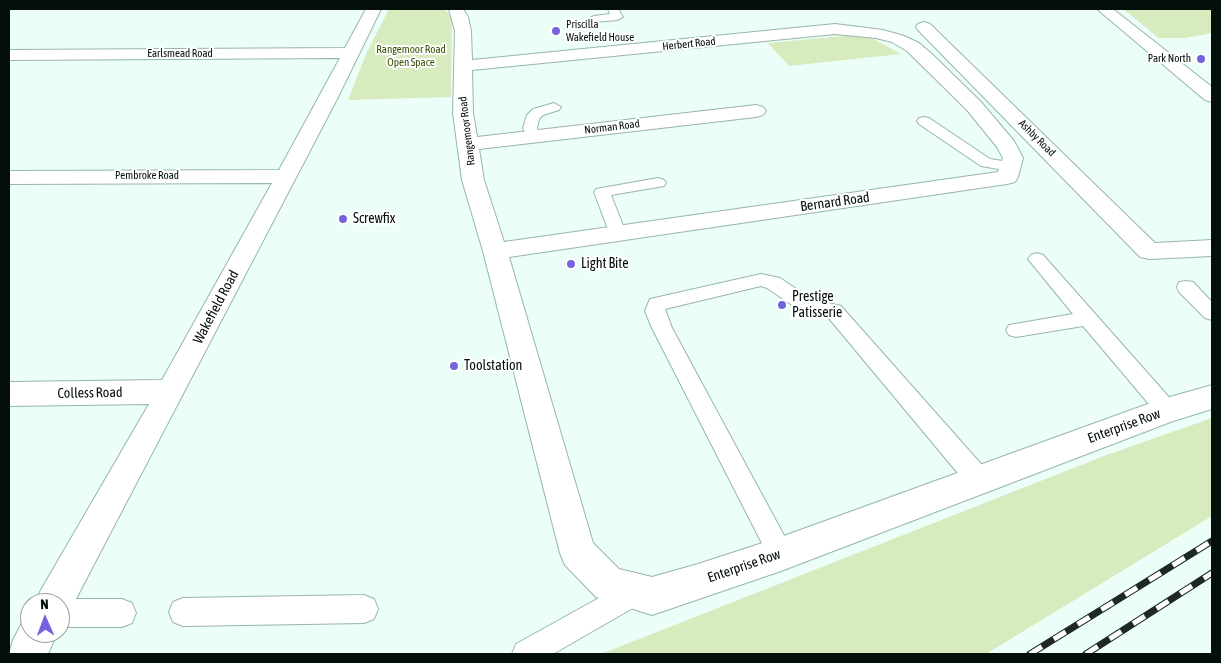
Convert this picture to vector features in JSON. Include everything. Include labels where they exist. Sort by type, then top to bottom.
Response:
[{"type":"street","name":"Wakefield Road","points":[[59,593],[286,176],[373,9]]},
{"type":"street","name":"Rangemoor Road","points":[[456,9],[463,31],[463,113],[467,144],[473,180],[495,251]]},
{"type":"street","points":[[1104,9],[1212,96]]},
{"type":"street","name":"Ashby Road","points":[[924,27],[1149,251],[1212,248]]},
{"type":"street","name":"Herbert Road","points":[[462,66],[835,29],[877,32],[898,39],[913,48],[974,106],[1007,145],[1013,158],[1010,166]]},
{"type":"street","name":"Earlsmead Road","points":[[9,55],[350,53]]},
{"type":"street","name":"Norman Road","points":[[467,144],[756,111]]},
{"type":"street","name":"Bernard Road","points":[[495,251],[1007,177],[1010,166]]},
{"type":"street","name":"Pembroke Road","points":[[9,177],[286,176]]},
{"type":"street","name":"Enterprise Row","points":[[495,251],[578,553],[608,584],[652,596],[781,554],[1167,410],[1212,398]]},
{"type":"street","name":"Colless Road","points":[[9,394],[170,392]]},
{"type":"lane","points":[[594,19],[617,17],[613,9]]},
{"type":"lane","points":[[533,136],[530,128],[532,118],[538,112],[554,108]]},
{"type":"lane","points":[[924,122],[986,163],[1010,166]]},
{"type":"lane","points":[[617,233],[602,192],[658,183]]},
{"type":"lane","points":[[1037,259],[1167,410]]},
{"type":"lane","points":[[781,554],[662,328],[655,311],[657,304],[761,280],[774,283],[805,304],[834,311],[980,481]]},
{"type":"lane","points":[[1186,287],[1212,313]]},
{"type":"lane","points":[[1016,330],[1089,318]]},
{"type":"lane","points":[[526,654],[635,591]]},
{"type":"lane","points":[[183,612],[364,609]]},
{"type":"lane","points":[[70,613],[122,613]]},
{"type":"green space","name":"Rangemoor Road Open Space","points":[[389,9],[444,9],[452,17],[451,97],[348,100],[366,54]]},
{"type":"green space","points":[[1123,9],[1212,9],[1212,33],[1185,38],[1159,38]]},
{"type":"green space","points":[[855,35],[868,36],[901,54],[789,66],[768,43]]},
{"type":"green space","points":[[1212,418],[1212,516],[986,654],[601,654],[1104,456]]},
{"type":"railway","points":[[1030,654],[1212,541]]},
{"type":"railway","points":[[1086,654],[1212,573]]},
{"type":"place","name":"Priscilla Wakefield House","points":[[556,31]]},
{"type":"place","name":"Park North","points":[[1201,59]]},
{"type":"place","name":"Screwfix","points":[[343,219]]},
{"type":"place","name":"Light Bite","points":[[571,264]]},
{"type":"place","name":"Prestige Patisserie","points":[[782,305]]},
{"type":"place","name":"Toolstation","points":[[454,366]]}]
